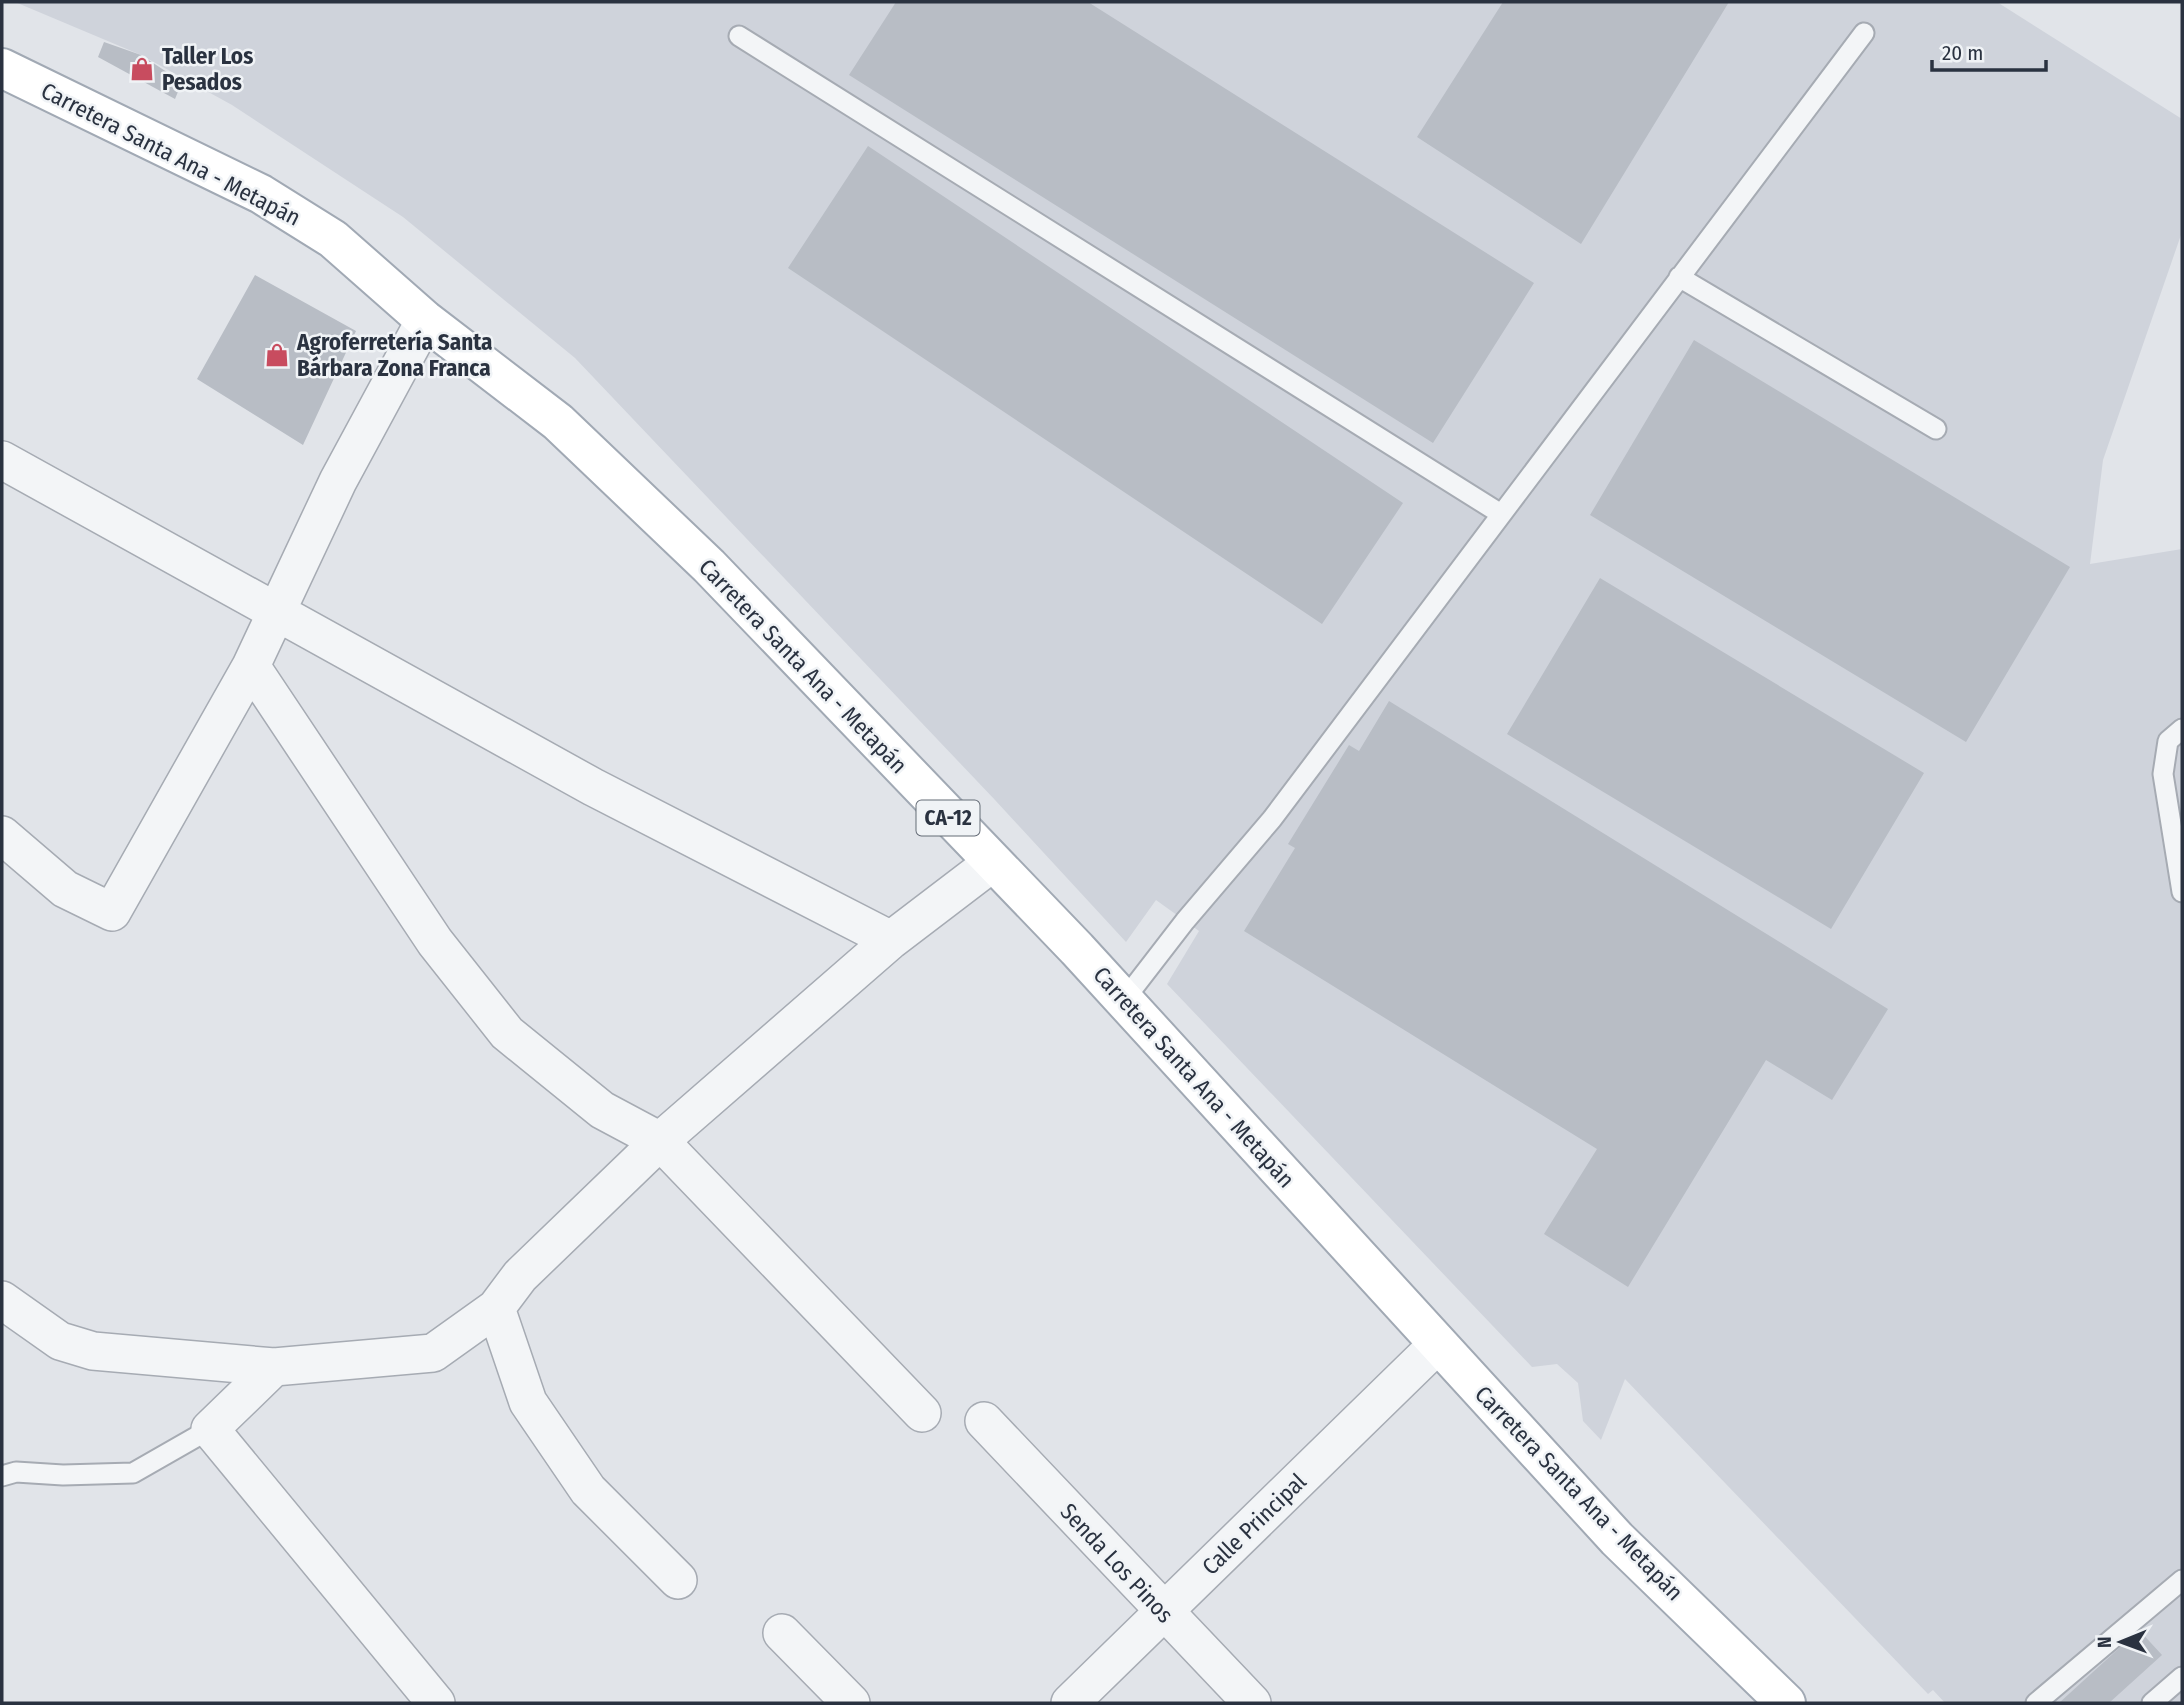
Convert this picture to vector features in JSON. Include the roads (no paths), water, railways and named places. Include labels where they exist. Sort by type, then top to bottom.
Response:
[{"type":"main road","name":"Carretera Santa Ana - Metapán","points":[[2,68],[261,194],[333,239],[425,320],[558,422],[709,566],[1124,1000],[1617,1539],[1786,1703]]},
{"type":"street","points":[[2,835],[65,889],[112,912],[251,666],[338,481],[425,320]]},
{"type":"street","points":[[2,460],[276,609],[593,787],[891,940]]},
{"type":"street","points":[[251,666],[435,942],[507,1032],[602,1110],[660,1141],[922,1413]]},
{"type":"street","points":[[2,1300],[60,1341],[93,1351],[274,1367],[433,1353],[496,1308],[520,1276],[660,1141],[891,940],[992,863]]},
{"type":"street","points":[[496,1308],[528,1402],[588,1490],[678,1580]]},
{"type":"street","name":"Calle Principal","points":[[1070,1703],[1438,1344]]},
{"type":"street","points":[[274,1367],[210,1429],[436,1703]]},
{"type":"street","name":"Senda Los Pinos","points":[[984,1421],[1252,1703]]},
{"type":"street","points":[[782,1633],[851,1703]]},
{"type":"lane","points":[[1124,1000],[1191,914],[1272,820],[1864,33]]},
{"type":"lane","points":[[739,36],[1501,514]]},
{"type":"lane","points":[[1679,277],[1936,429]]},
{"type":"lane","points":[[2182,729],[2168,741],[2163,774],[2182,892]]},
{"type":"lane","points":[[2,1476],[16,1472],[63,1475],[133,1473],[210,1429]]},
{"type":"lane","points":[[2036,1703],[2156,1599],[2182,1580]]},
{"type":"lane","points":[[2152,1703],[2182,1677]]},
{"type":"place","name":"Taller Los Pesados","points":[[142,69]]},
{"type":"place","name":"Agroferretería Santa Bárbara Zona Franca","points":[[277,355]]}]
